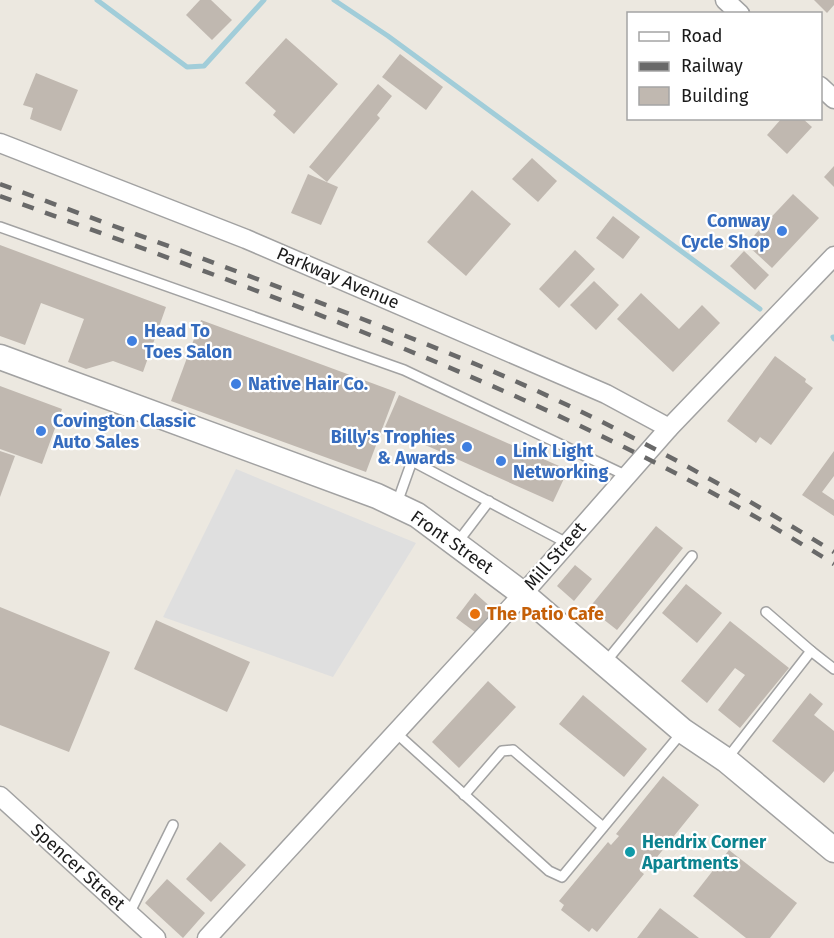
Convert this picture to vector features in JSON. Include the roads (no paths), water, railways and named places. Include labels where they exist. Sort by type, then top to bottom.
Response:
[{"type":"street","points":[[725,0],[738,12]]},
{"type":"street","points":[[822,88],[834,99]]},
{"type":"street","name":"Parkway Avenue","points":[[0,143],[246,239],[606,394],[669,428]]},
{"type":"street","name":"Mill Street","points":[[207,938],[523,594],[669,428],[834,256]]},
{"type":"street","name":"Front Street","points":[[0,357],[396,505],[417,515],[523,594],[682,731],[726,760],[834,850]]},
{"type":"street","name":"Spencer Street","points":[[0,796],[156,938]]},
{"type":"lane","points":[[0,226],[404,370],[625,476]]},
{"type":"lane","points":[[396,505],[412,461],[567,543]]},
{"type":"lane","points":[[457,543],[489,501]]},
{"type":"lane","points":[[604,664],[692,556]]},
{"type":"lane","points":[[766,612],[834,669]]},
{"type":"lane","points":[[726,760],[811,651]]},
{"type":"lane","points":[[395,732],[549,871],[562,877],[682,731]]},
{"type":"lane","points":[[464,795],[502,751],[513,750],[603,827]]},
{"type":"lane","points":[[129,914],[146,884],[172,825]]},
{"type":"waterway","points":[[97,0],[187,67],[204,66],[264,0]]},
{"type":"waterway","points":[[334,0],[388,36],[760,309]]},
{"type":"railway","points":[[0,184],[352,315],[515,381],[655,449],[834,552]]},
{"type":"railway","points":[[0,196],[321,316],[427,358],[532,404],[635,452],[736,506],[834,564]]},
{"type":"place","name":"Conway Cycle Shop","points":[[782,231]]},
{"type":"place","name":"Head To Toes Salon","points":[[132,341]]},
{"type":"place","name":"Native Hair Co.","points":[[236,384]]},
{"type":"place","name":"Covington Classic Auto Sales","points":[[41,431]]},
{"type":"place","name":"Billy's Trophies & Awards","points":[[467,447]]},
{"type":"place","name":"Link Light Networking","points":[[501,461]]},
{"type":"place","name":"The Patio Cafe","points":[[475,614]]},
{"type":"place","name":"Hendrix Corner Apartments","points":[[630,852]]}]
